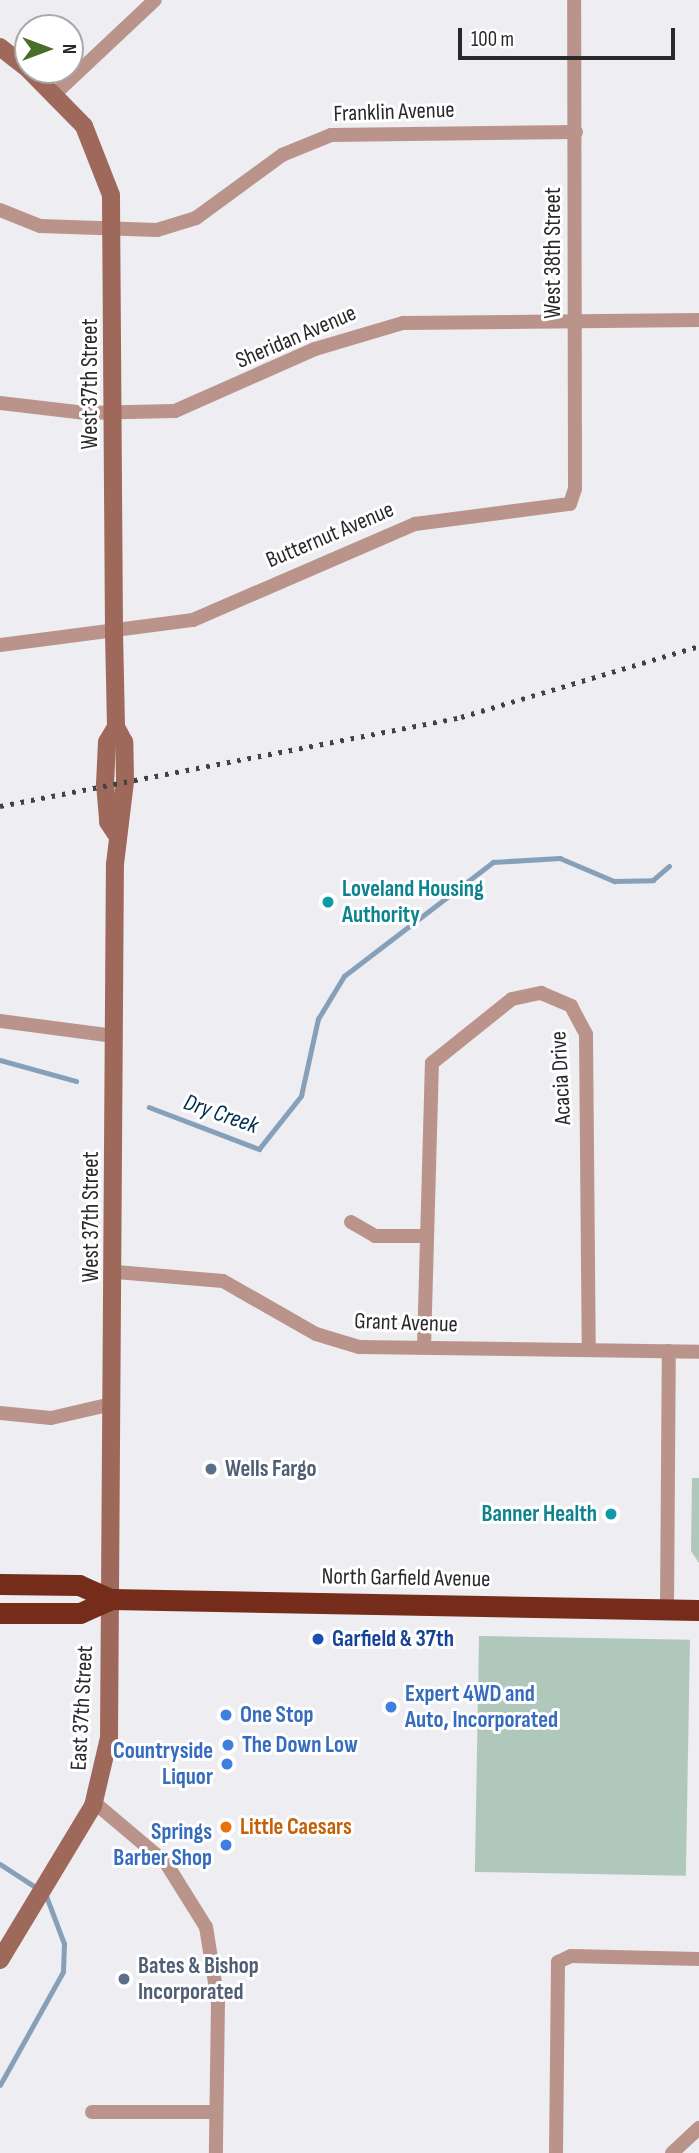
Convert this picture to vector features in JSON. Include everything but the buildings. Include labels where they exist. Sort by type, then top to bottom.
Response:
[{"type":"highway","name":"North Garfield Avenue","points":[[0,1584],[79,1585],[111,1599],[699,1610]]},
{"type":"highway","name":"North Garfield Avenue","points":[[0,1613],[80,1613],[111,1599]]},
{"type":"street","name":"West 38th Street","points":[[570,504],[576,320],[575,0]]},
{"type":"street","points":[[57,92],[145,3]]},
{"type":"street","name":"West 37th Street","points":[[0,47],[14,58]]},
{"type":"street","name":"West 37th Street","points":[[47,84],[57,92],[101,159],[115,229],[116,727],[107,743],[105,784],[108,822],[116,834],[116,1272],[111,1599]]},
{"type":"street","name":"Franklin Avenue","points":[[0,210],[40,226],[157,230],[196,218],[282,155],[331,135],[576,132]]},
{"type":"street","name":"Sheridan Avenue","points":[[0,403],[114,413],[201,403],[315,349],[403,323],[699,320]]},
{"type":"street","name":"Butternut Avenue","points":[[0,645],[193,620],[415,524],[570,504]]},
{"type":"street","name":"Acacia Drive","points":[[424,1348],[432,1063],[512,999],[541,993],[564,999],[583,1023],[587,1045],[589,1350]]},
{"type":"street","points":[[0,1021],[114,1036]]},
{"type":"street","points":[[351,1222],[375,1236],[426,1236]]},
{"type":"street","name":"Grant Avenue","points":[[116,1272],[223,1281],[337,1342],[424,1348],[699,1352]]},
{"type":"street","points":[[667,1609],[669,1351]]},
{"type":"street","points":[[0,1413],[63,1417],[112,1404]]},
{"type":"street","name":"East 37th Street","points":[[0,1960],[95,1803],[109,1738],[111,1599]]},
{"type":"street","points":[[95,1803],[166,1863],[206,1927],[218,2001],[216,2153]]},
{"type":"street","points":[[556,2153],[562,1957],[699,1959]]},
{"type":"street","points":[[92,2112],[216,2112]]},
{"type":"street","points":[[671,2153],[699,2128]]},
{"type":"green space","points":[[692,1478],[699,1478],[699,1563],[691,1551]]},
{"type":"green space","points":[[479,1636],[690,1640],[686,1876],[475,1872]]},
{"type":"waterway","name":"Dry Creek","points":[[149,1107],[259,1149],[301,1096],[318,1019],[344,976],[493,862],[560,858],[614,881],[653,880],[669,866]]},
{"type":"waterway","name":"Dry Creek","points":[[0,1060],[76,1081]]},
{"type":"waterway","name":"Dry Creek","points":[[0,1864],[37,1888]]},
{"type":"waterway","name":"Dry Creek","points":[[0,2085],[63,1972],[64,1944],[46,1896]]},
{"type":"railway","points":[[0,806],[461,717],[699,646]]},
{"type":"place","name":"Loveland Housing Authority","points":[[328,902]]},
{"type":"place","name":"Wells Fargo","points":[[211,1469]]},
{"type":"place","name":"Banner Health","points":[[611,1514]]},
{"type":"place","name":"Garfield & 37th","points":[[318,1639]]},
{"type":"place","name":"Expert 4WD and Auto, Incorporated","points":[[391,1707]]},
{"type":"place","name":"One Stop","points":[[226,1715]]},
{"type":"place","name":"The Down Low","points":[[228,1745]]},
{"type":"place","name":"Countryside Liquor","points":[[227,1764]]},
{"type":"place","name":"Little Caesars","points":[[226,1827]]},
{"type":"place","name":"Springs Barber Shop","points":[[226,1845]]},
{"type":"place","name":"Bates & Bishop Incorporated","points":[[124,1979]]}]
